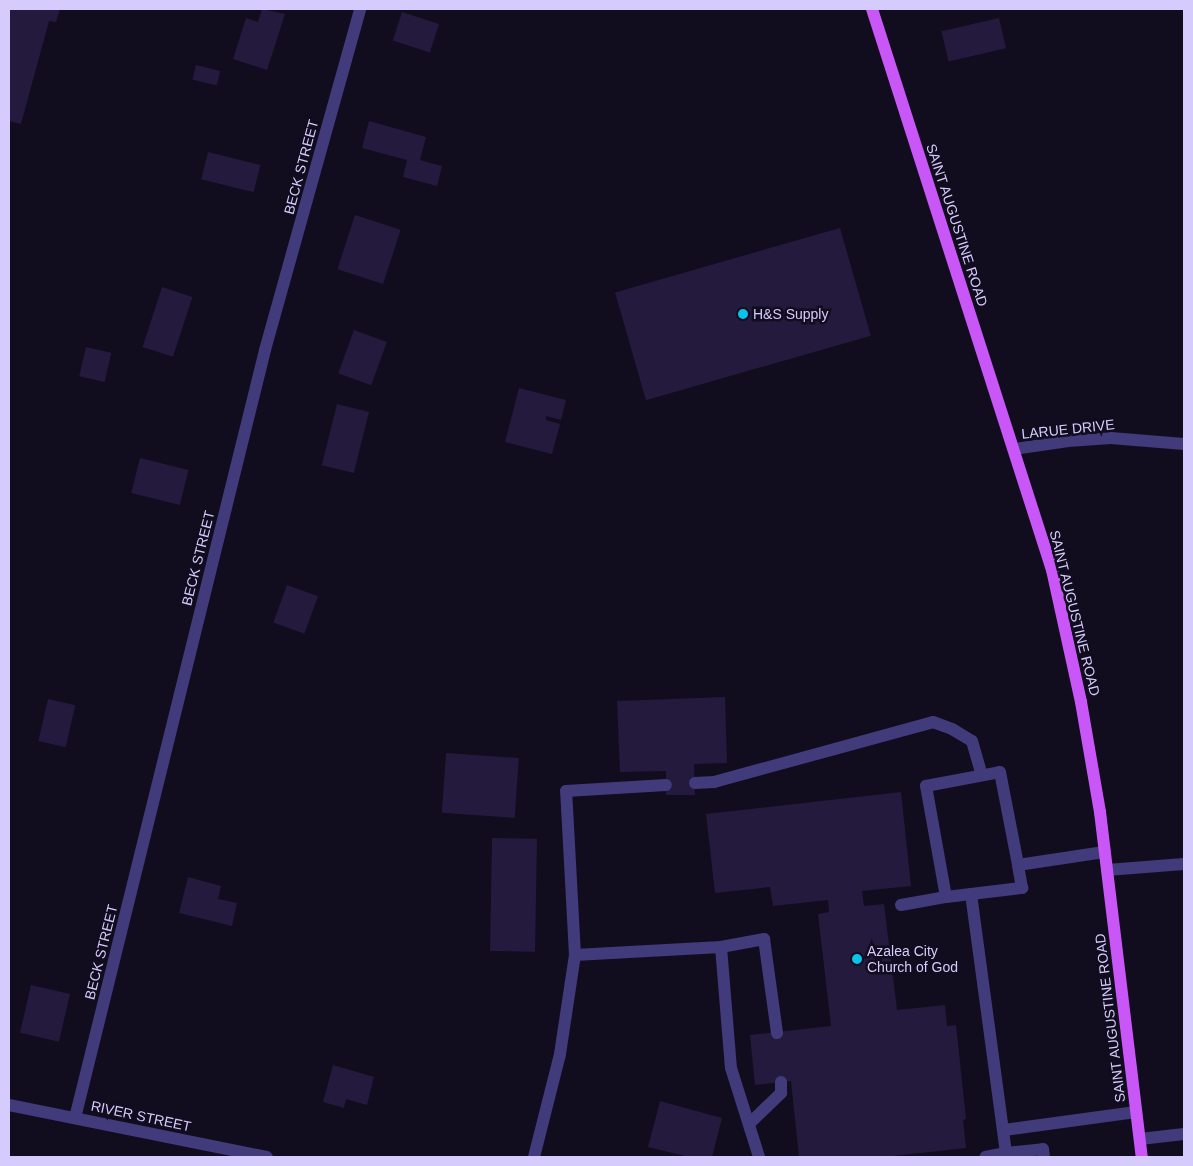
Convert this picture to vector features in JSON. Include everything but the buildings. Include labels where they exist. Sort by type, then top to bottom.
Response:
[{"type":"main road","name":"SAINT AUGUSTINE ROAD","points":[[872,9],[1052,570],[1081,702],[1107,870],[1142,1157]]},
{"type":"street","name":"BECK STREET","points":[[75,1118],[265,350],[360,9]]},
{"type":"street","name":"LARUE DRIVE","points":[[1014,450],[1068,441],[1111,438],[1184,444]]},
{"type":"street","points":[[695,783],[714,782],[933,722],[952,728],[972,741],[982,775]]},
{"type":"street","points":[[901,905],[946,897],[1022,888],[1000,772],[926,786],[946,897]]},
{"type":"street","points":[[534,1157],[560,1054],[575,955],[566,791],[666,785]]},
{"type":"street","points":[[1018,865],[1104,852]]},
{"type":"street","points":[[1107,870],[1184,864]]},
{"type":"street","points":[[971,894],[1006,1153]]},
{"type":"street","points":[[575,955],[721,947],[764,939],[777,1032]]},
{"type":"street","points":[[721,947],[731,1068],[759,1157]]},
{"type":"street","points":[[749,1124],[781,1093],[781,1082]]},
{"type":"street","name":"RIVER STREET","points":[[9,1105],[267,1157]]},
{"type":"street","points":[[1004,1130],[1136,1112]]},
{"type":"street","points":[[1140,1139],[1184,1134]]},
{"type":"street","points":[[985,1157],[1043,1149],[1044,1157]]},
{"type":"place","name":"H&S Supply","points":[[743,314]]},
{"type":"place","name":"Azalea City Church of God","points":[[857,959]]}]
